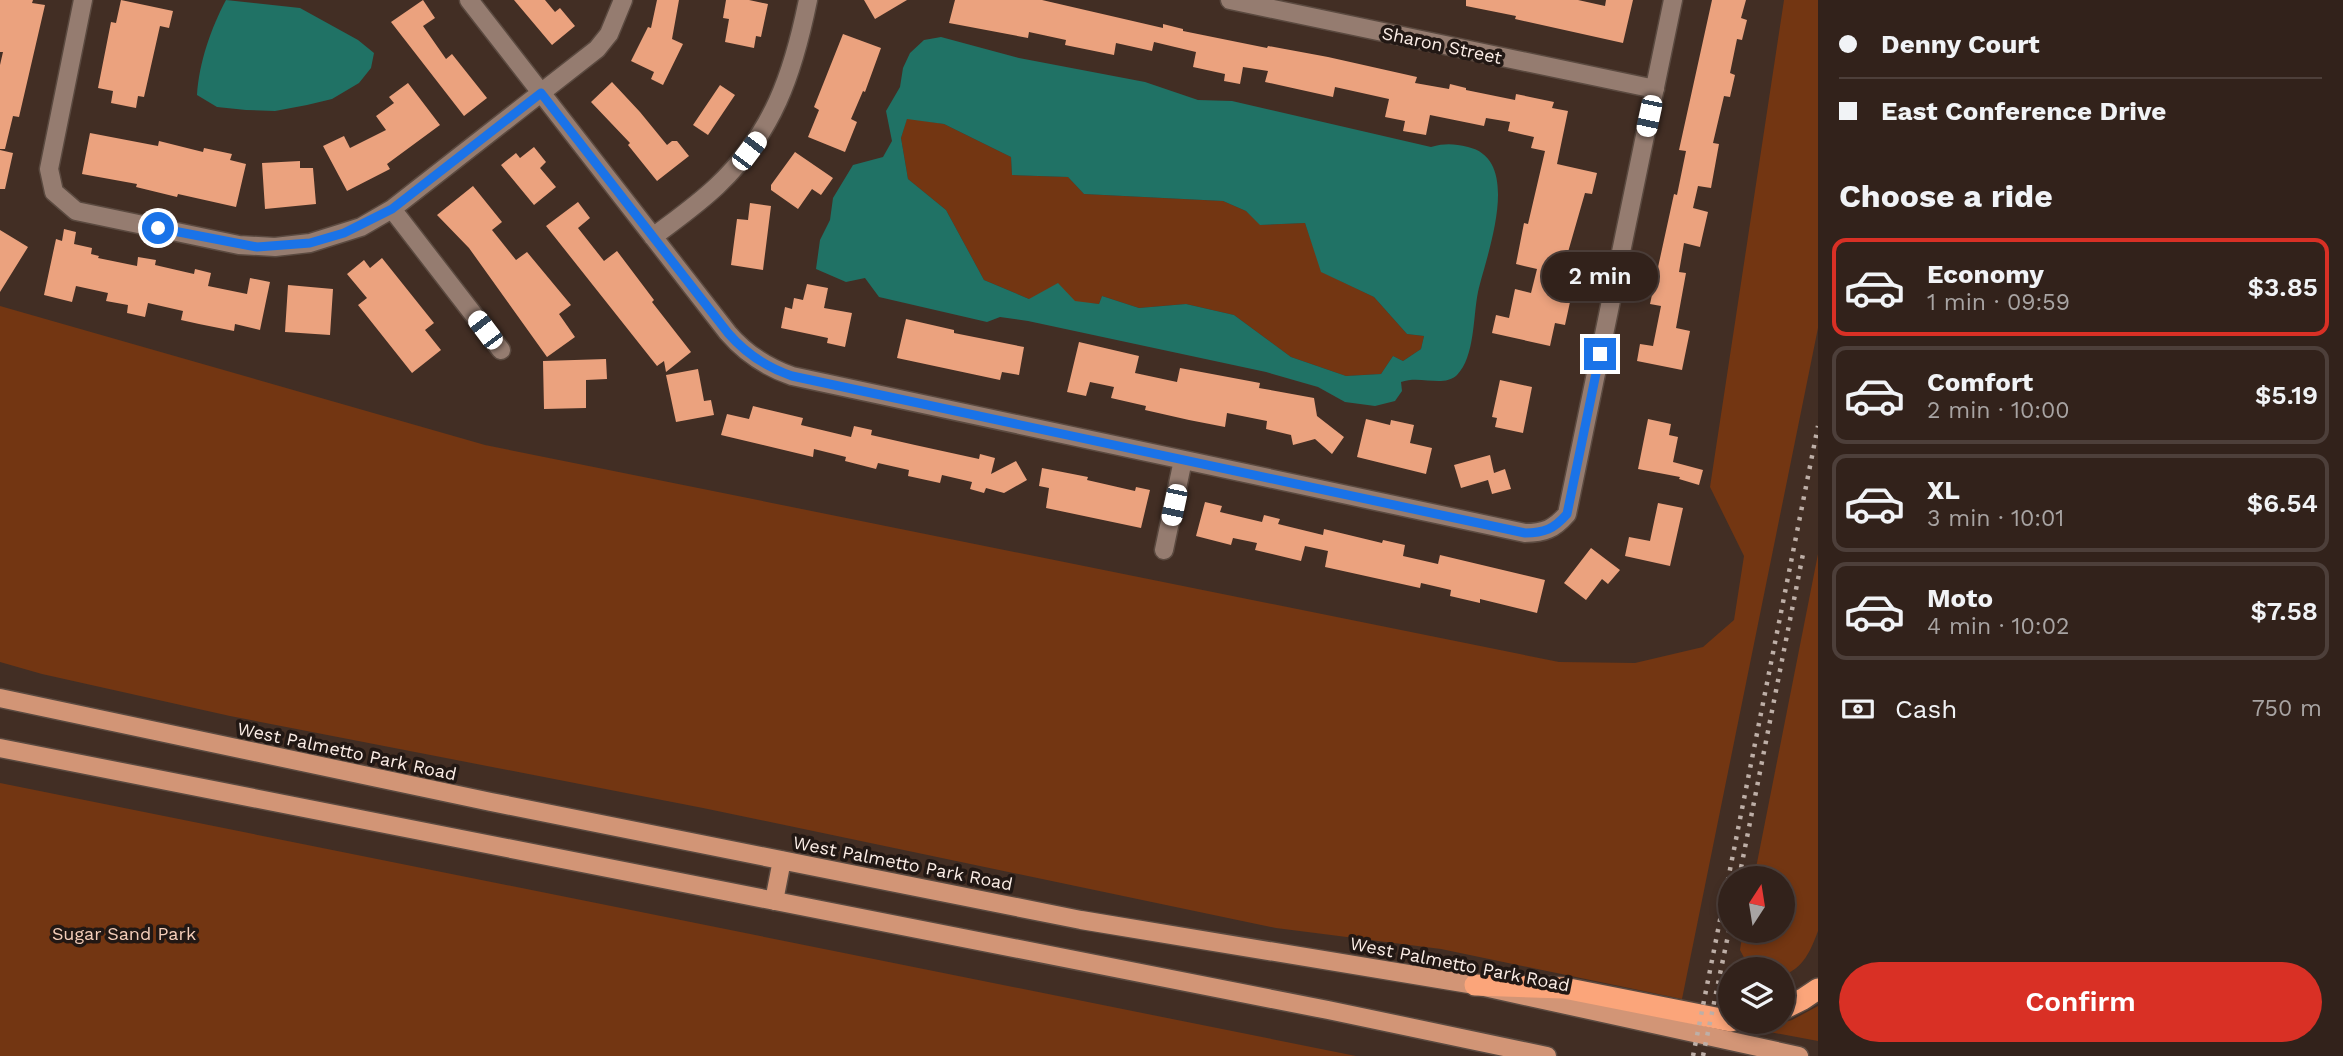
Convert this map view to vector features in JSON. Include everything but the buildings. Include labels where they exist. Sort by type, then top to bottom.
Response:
[{"type":"highway","points":[[1475,985],[1564,988],[1718,1018]]},
{"type":"highway","points":[[1795,1002],[1818,989]]},
{"type":"main road","name":"West Palmetto Park Road","points":[[0,698],[491,802],[1081,920],[1475,985],[1799,1056]]},
{"type":"main road","points":[[0,748],[1328,1010],[1547,1056]]},
{"type":"main road","points":[[774,901],[782,860]]},
{"type":"street","points":[[83,0],[48,169],[54,192],[76,211],[257,247],[327,239],[360,227],[392,209],[597,49],[609,34],[623,0]]},
{"type":"street","points":[[469,0],[738,345],[763,364],[806,379],[1525,533],[1541,533],[1556,527],[1567,512],[1673,0]]},
{"type":"street","points":[[653,237],[717,187],[758,138],[782,96],[793,66],[808,0]]},
{"type":"street","name":"Sharon Street","points":[[1230,0],[1655,89]]},
{"type":"street","points":[[392,209],[501,350]]},
{"type":"street","points":[[1164,550],[1183,460]]},
{"type":"green space","points":[[1784,0],[1818,0],[1818,328],[1682,999],[1441,949],[1276,928],[703,808],[230,716],[0,662],[0,306],[485,445],[1559,662],[1635,663],[1703,647],[1734,620],[1744,556],[1710,487]]},
{"type":"green space","points":[[907,118],[944,124],[1011,157],[1012,175],[1068,177],[1084,194],[1223,201],[1246,211],[1261,225],[1305,223],[1322,272],[1374,297],[1407,334],[1424,336],[1421,349],[1403,361],[1393,356],[1381,374],[1346,376],[1291,357],[1234,315],[1186,304],[1139,308],[1102,296],[1099,304],[1029,299],[984,280],[946,210],[908,179],[901,138]]},
{"type":"green space","points":[[1818,554],[1818,931],[1809,952],[1795,969],[1795,957],[1744,957],[1740,950],[1741,943],[1796,943],[1796,866],[1756,866]]},
{"type":"green space","name":"Sugar Sand Park","points":[[0,783],[1356,1056],[0,1056]]},
{"type":"green space","points":[[1818,1006],[1818,1041],[1780,1034],[1795,1034],[1795,1018]]},
{"type":"water","points":[[226,0],[300,8],[358,40],[374,53],[371,68],[359,83],[332,99],[275,111],[217,107],[197,95],[207,46]]},
{"type":"water","points":[[941,37],[1019,58],[1145,82],[1198,100],[1232,101],[1431,147],[1450,144],[1468,147],[1485,155],[1494,170],[1498,189],[1497,211],[1478,292],[1470,347],[1463,367],[1457,375],[1445,381],[1401,382],[1402,391],[1395,401],[1375,406],[1345,402],[1318,387],[1266,372],[1028,321],[1000,317],[987,322],[879,297],[865,278],[846,282],[816,269],[820,240],[830,220],[833,198],[853,165],[883,157],[892,141],[886,111],[900,87],[903,68],[910,53],[924,40]],"holes":[[[907,119],[944,124],[1011,157],[1012,175],[1068,177],[1084,194],[1223,201],[1246,211],[1260,225],[1305,223],[1321,272],[1374,297],[1407,334],[1424,336],[1421,349],[1403,361],[1393,356],[1381,374],[1346,376],[1291,357],[1234,315],[1186,304],[1139,308],[1102,296],[1099,304],[1075,301],[1058,283],[1029,299],[984,280],[946,210],[908,179],[901,138]]]},
{"type":"railway","points":[[1693,1056],[1818,426]]},
{"type":"railway","points":[[1741,866],[1803,554]]},
{"type":"railway","points":[[1703,1056],[1726,943]]},
{"type":"route","points":[[158,228],[257,247],[327,239],[360,227],[392,209],[541,93],[728,333],[738,345],[763,364],[792,376],[1525,533],[1541,533],[1556,527],[1567,514],[1600,354]]}]
